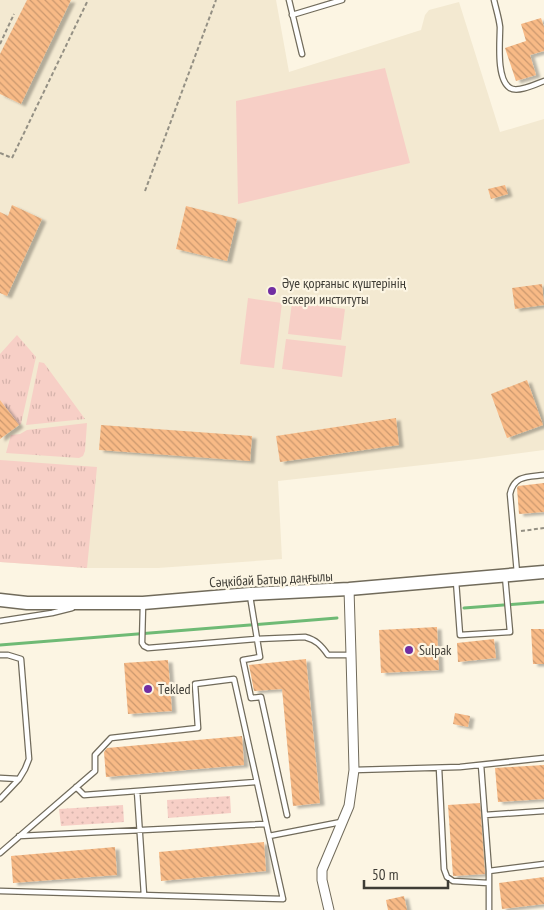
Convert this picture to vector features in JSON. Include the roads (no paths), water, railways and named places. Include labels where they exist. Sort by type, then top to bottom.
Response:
[{"type":"main road","name":"Сәңкібай Батыр даңғылы","points":[[0,600],[27,603],[143,603],[250,594],[349,589],[544,572]]},
{"type":"street","points":[[330,910],[322,880],[322,870],[349,806],[354,770],[349,589]]},
{"type":"lane","points":[[289,0],[302,54]]},
{"type":"lane","points":[[292,15],[342,0]]},
{"type":"lane","points":[[494,0],[500,28],[501,73],[506,83],[510,88],[516,90],[544,81]]},
{"type":"lane","points":[[456,580],[460,635],[510,632],[507,599],[514,532],[511,488],[520,478],[544,475]]},
{"type":"lane","points":[[250,594],[260,657],[243,660],[251,698],[261,697],[287,815]]},
{"type":"lane","points":[[0,621],[52,613],[89,603]]},
{"type":"lane","points":[[143,603],[142,639],[144,646],[148,648],[305,637],[319,643],[328,655],[352,655]]},
{"type":"lane","points":[[0,655],[21,659],[29,759],[19,779],[0,799]]},
{"type":"lane","points":[[0,853],[95,771],[95,755],[111,738],[198,728],[195,684],[234,679],[283,899],[0,891]]},
{"type":"lane","points":[[354,770],[439,768],[544,758]]},
{"type":"lane","points":[[481,765],[486,816],[489,910]]},
{"type":"lane","points":[[439,768],[444,869],[447,877],[453,881],[488,883]]},
{"type":"lane","points":[[0,778],[19,779]]},
{"type":"lane","points":[[76,787],[84,795],[257,782]]},
{"type":"lane","points":[[137,791],[144,895]]},
{"type":"lane","points":[[486,816],[544,811]]},
{"type":"lane","points":[[269,836],[342,822]]},
{"type":"lane","points":[[19,836],[266,824]]},
{"type":"lane","points":[[489,871],[544,864]]},
{"type":"waterway","points":[[464,608],[544,602]]},
{"type":"waterway","points":[[0,645],[337,618]]},
{"type":"place","name":"Әуе қорғаныс күштерінің әскери институты","points":[[272,291]]},
{"type":"place","name":"Sulpak","points":[[409,650]]},
{"type":"place","name":"Тekled","points":[[148,689]]}]
